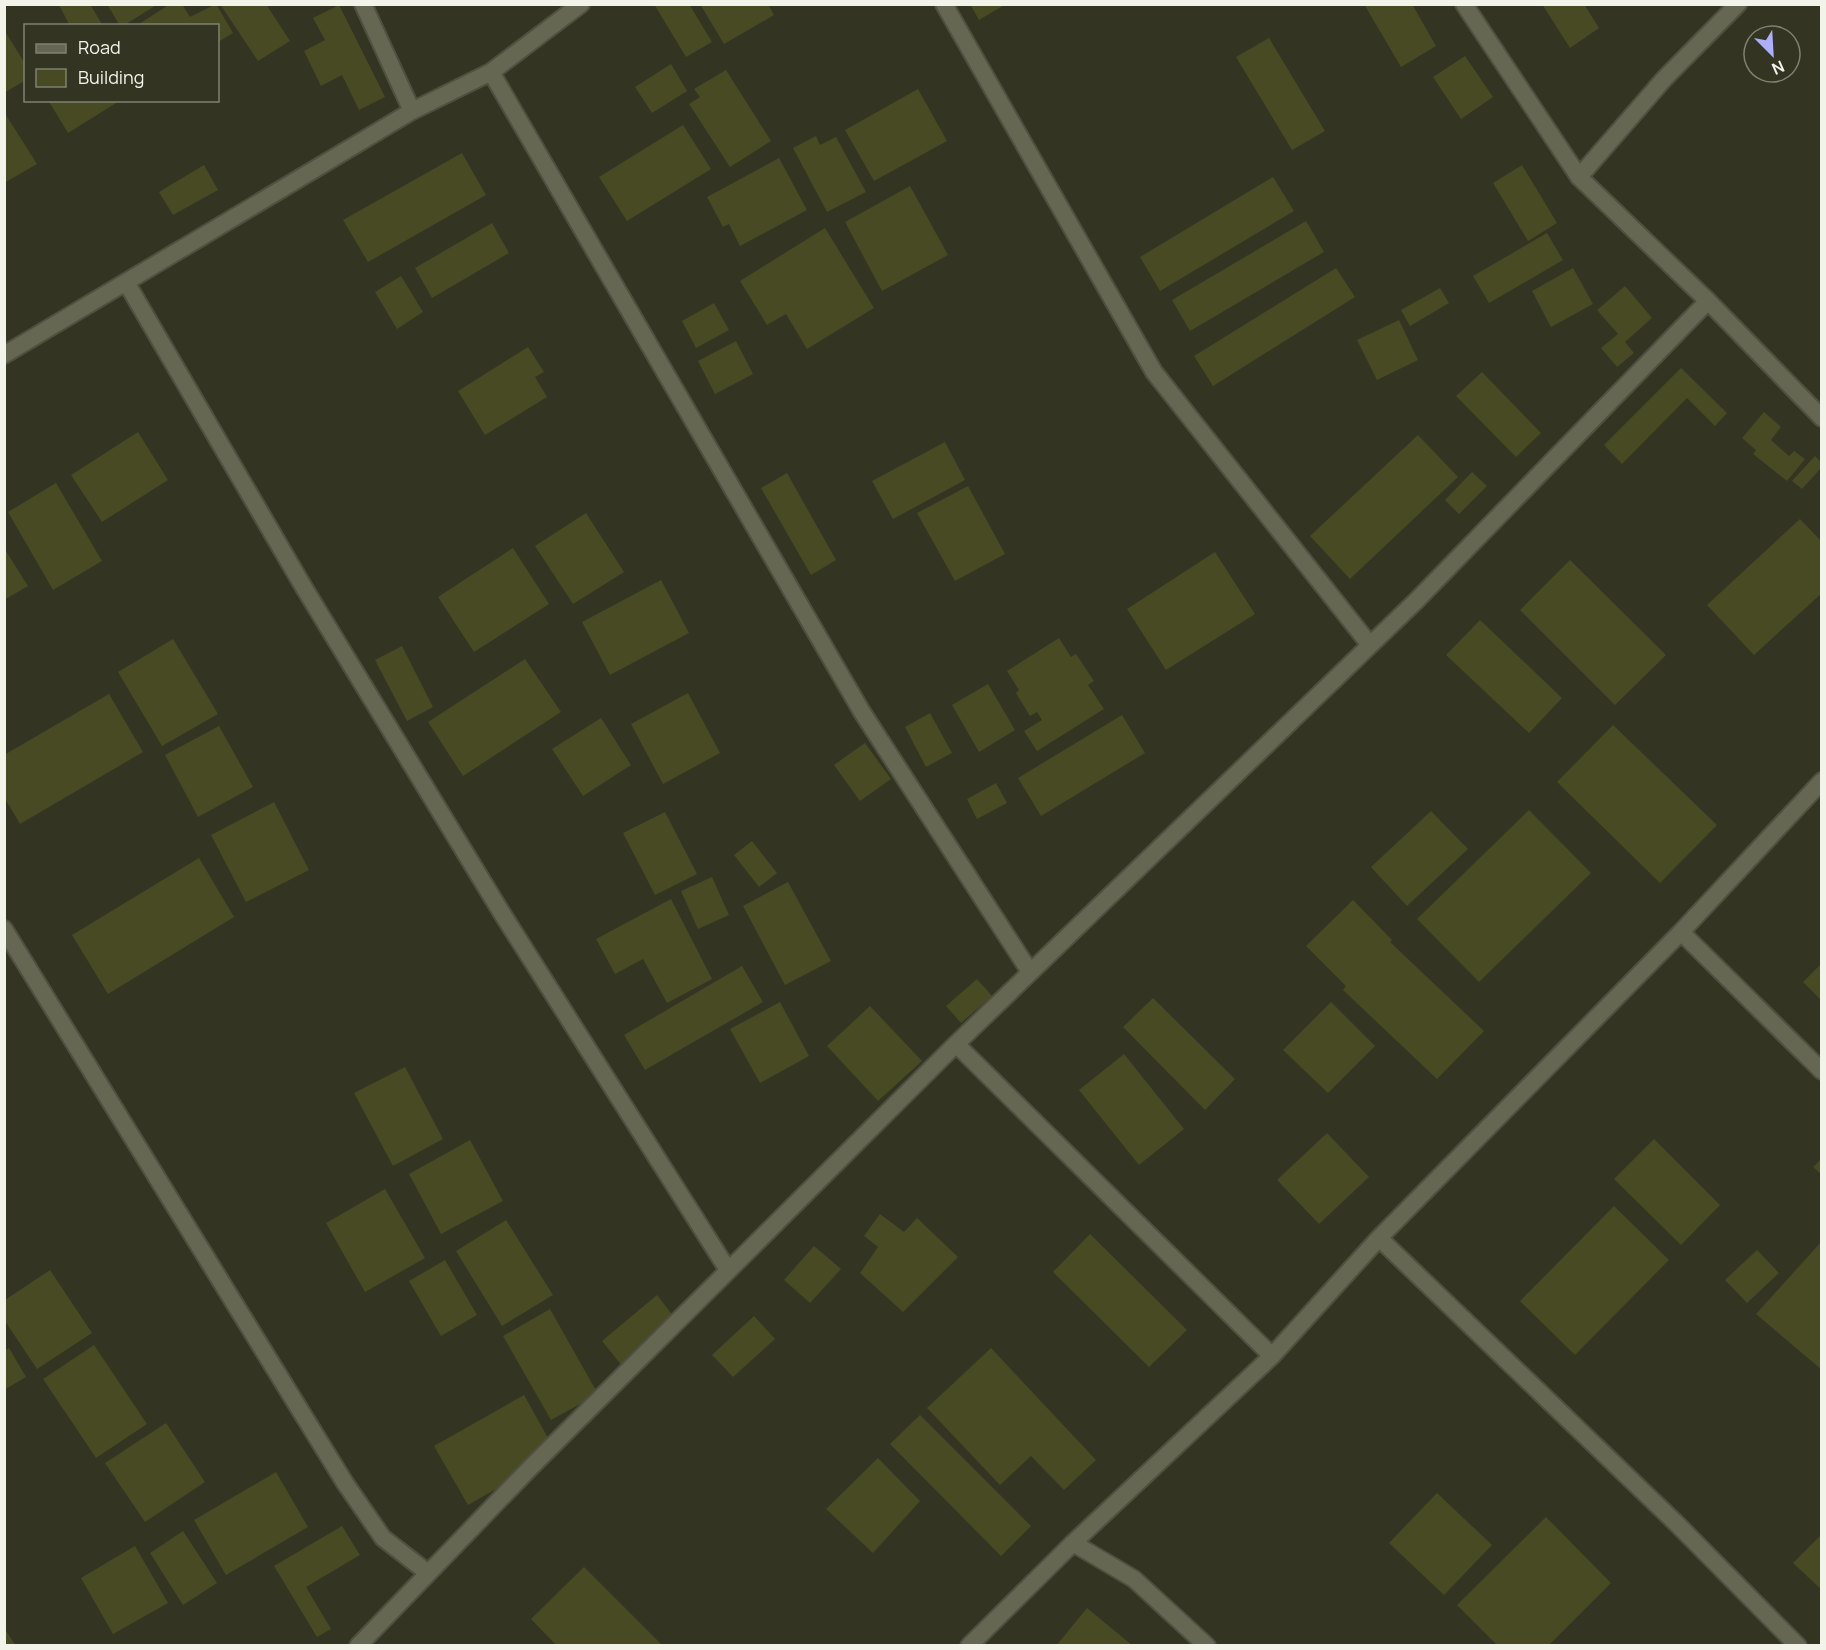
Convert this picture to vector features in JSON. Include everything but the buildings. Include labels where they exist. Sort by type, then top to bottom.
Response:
[{"type":"street","points":[[363,4],[412,111]]},
{"type":"street","points":[[4,355],[412,111],[491,72],[581,4]]},
{"type":"street","points":[[944,4],[1154,372],[1370,645]]},
{"type":"street","points":[[1464,4],[1580,177],[1708,301],[1821,418]]},
{"type":"street","points":[[1580,177],[1664,79],[1738,4]]},
{"type":"street","points":[[491,72],[862,712],[1030,972]]},
{"type":"street","points":[[126,282],[297,576],[503,915],[728,1270]]},
{"type":"street","points":[[358,1646],[539,1458],[956,1044],[1416,601],[1708,301]]},
{"type":"street","points":[[969,1646],[1073,1543],[1272,1356],[1379,1238],[1681,932],[1821,781]]},
{"type":"street","points":[[4,929],[345,1483],[383,1538],[428,1573]]},
{"type":"street","points":[[1681,932],[1821,1071]]},
{"type":"street","points":[[956,1044],[1272,1356]]},
{"type":"street","points":[[1379,1238],[1677,1524],[1798,1646]]},
{"type":"street","points":[[1073,1543],[1134,1579],[1207,1646]]}]
